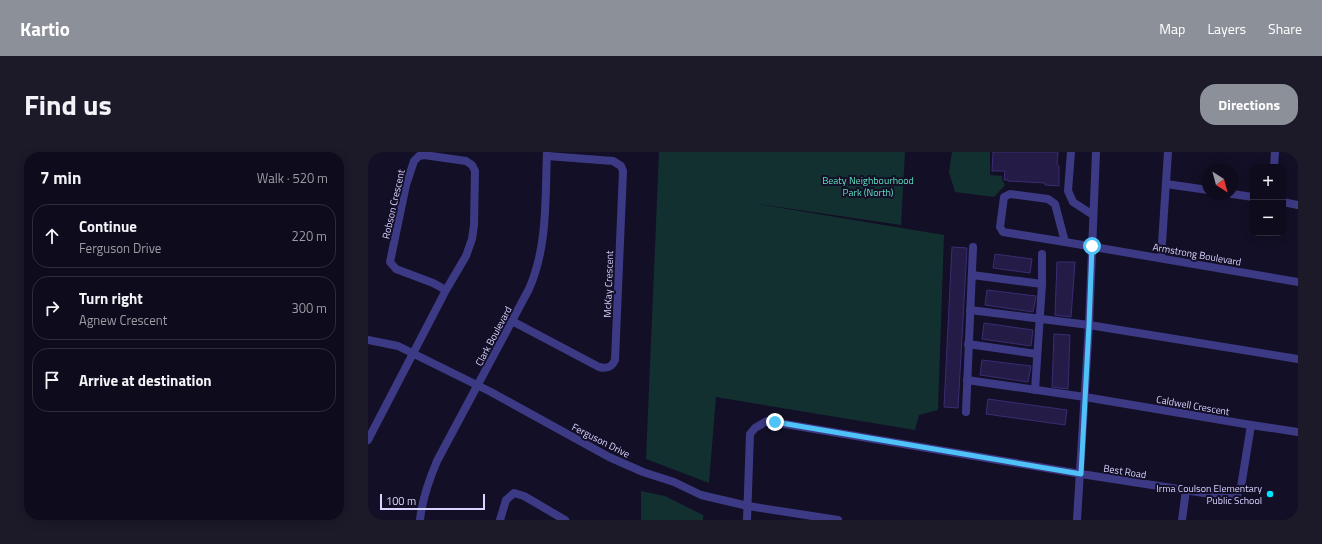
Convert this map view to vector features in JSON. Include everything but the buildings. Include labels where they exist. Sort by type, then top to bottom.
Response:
[{"type":"street","points":[[1071,152],[1068,191],[1073,202],[1093,215]]},
{"type":"street","points":[[1078,520],[1089,325],[1096,152]]},
{"type":"street","points":[[1162,258],[1168,152]]},
{"type":"street","points":[[1274,164],[1275,152]]},
{"type":"street","name":"McKay Crescent","points":[[512,321],[594,365],[604,368],[610,367],[615,360],[623,171],[621,166],[613,161],[547,154]]},
{"type":"street","name":"Clark Boulevard","points":[[420,520],[424,495],[437,461],[529,289],[539,263],[544,235],[547,154]]},
{"type":"street","name":"Robson Crescent","points":[[368,440],[446,290],[466,256],[472,238],[474,226],[475,171],[472,165],[466,161],[424,155],[419,156],[414,161],[406,186],[390,262],[396,269],[433,283],[446,290]]},
{"type":"street","points":[[1166,184],[1202,189]]},
{"type":"street","name":"Armstrong Boulevard","points":[[1065,242],[1056,204],[1048,199],[1010,194],[1004,197],[1000,227],[1002,232],[1298,282]]},
{"type":"street","points":[[1238,195],[1250,197]]},
{"type":"street","points":[[1286,203],[1298,205]]},
{"type":"street","points":[[966,412],[973,247]]},
{"type":"street","points":[[1035,390],[1042,284],[1042,254]]},
{"type":"street","points":[[972,275],[1042,284]]},
{"type":"street","points":[[970,310],[1089,325],[1298,359]]},
{"type":"street","name":"Ferguson Drive","points":[[368,340],[398,346],[478,386],[609,457],[636,469],[674,482],[701,495],[748,506],[838,520]]},
{"type":"street","points":[[968,344],[1038,354]]},
{"type":"street","name":"Caldwell Crescent","points":[[967,380],[1085,397],[1298,432]]},
{"type":"street","name":"Best Road","points":[[748,506],[750,434],[755,428],[767,421],[1081,474],[1230,497],[1237,495],[1241,487],[1251,425]]},
{"type":"street","points":[[1182,520],[1186,490]]},
{"type":"street","points":[[500,520],[506,500],[514,493],[524,496],[564,520]]},
{"type":"street","points":[[747,520],[748,506]]},
{"type":"green space","name":"Beaty Neighbourhood Park (North)","points":[[659,152],[905,152],[901,225],[751,203],[944,235],[938,410],[919,415],[915,430],[716,397],[709,483],[646,459]]},
{"type":"green space","points":[[952,152],[990,152],[990,175],[1002,176],[1002,180],[1005,185],[994,197],[955,192],[949,172]]},
{"type":"green space","points":[[641,491],[665,496],[703,515],[703,520],[641,520]]},
{"type":"place","name":"Irma Coulson Elementary Public School","points":[[1270,494]]},
{"type":"route","points":[[775,422],[1081,474],[1092,246]]}]
